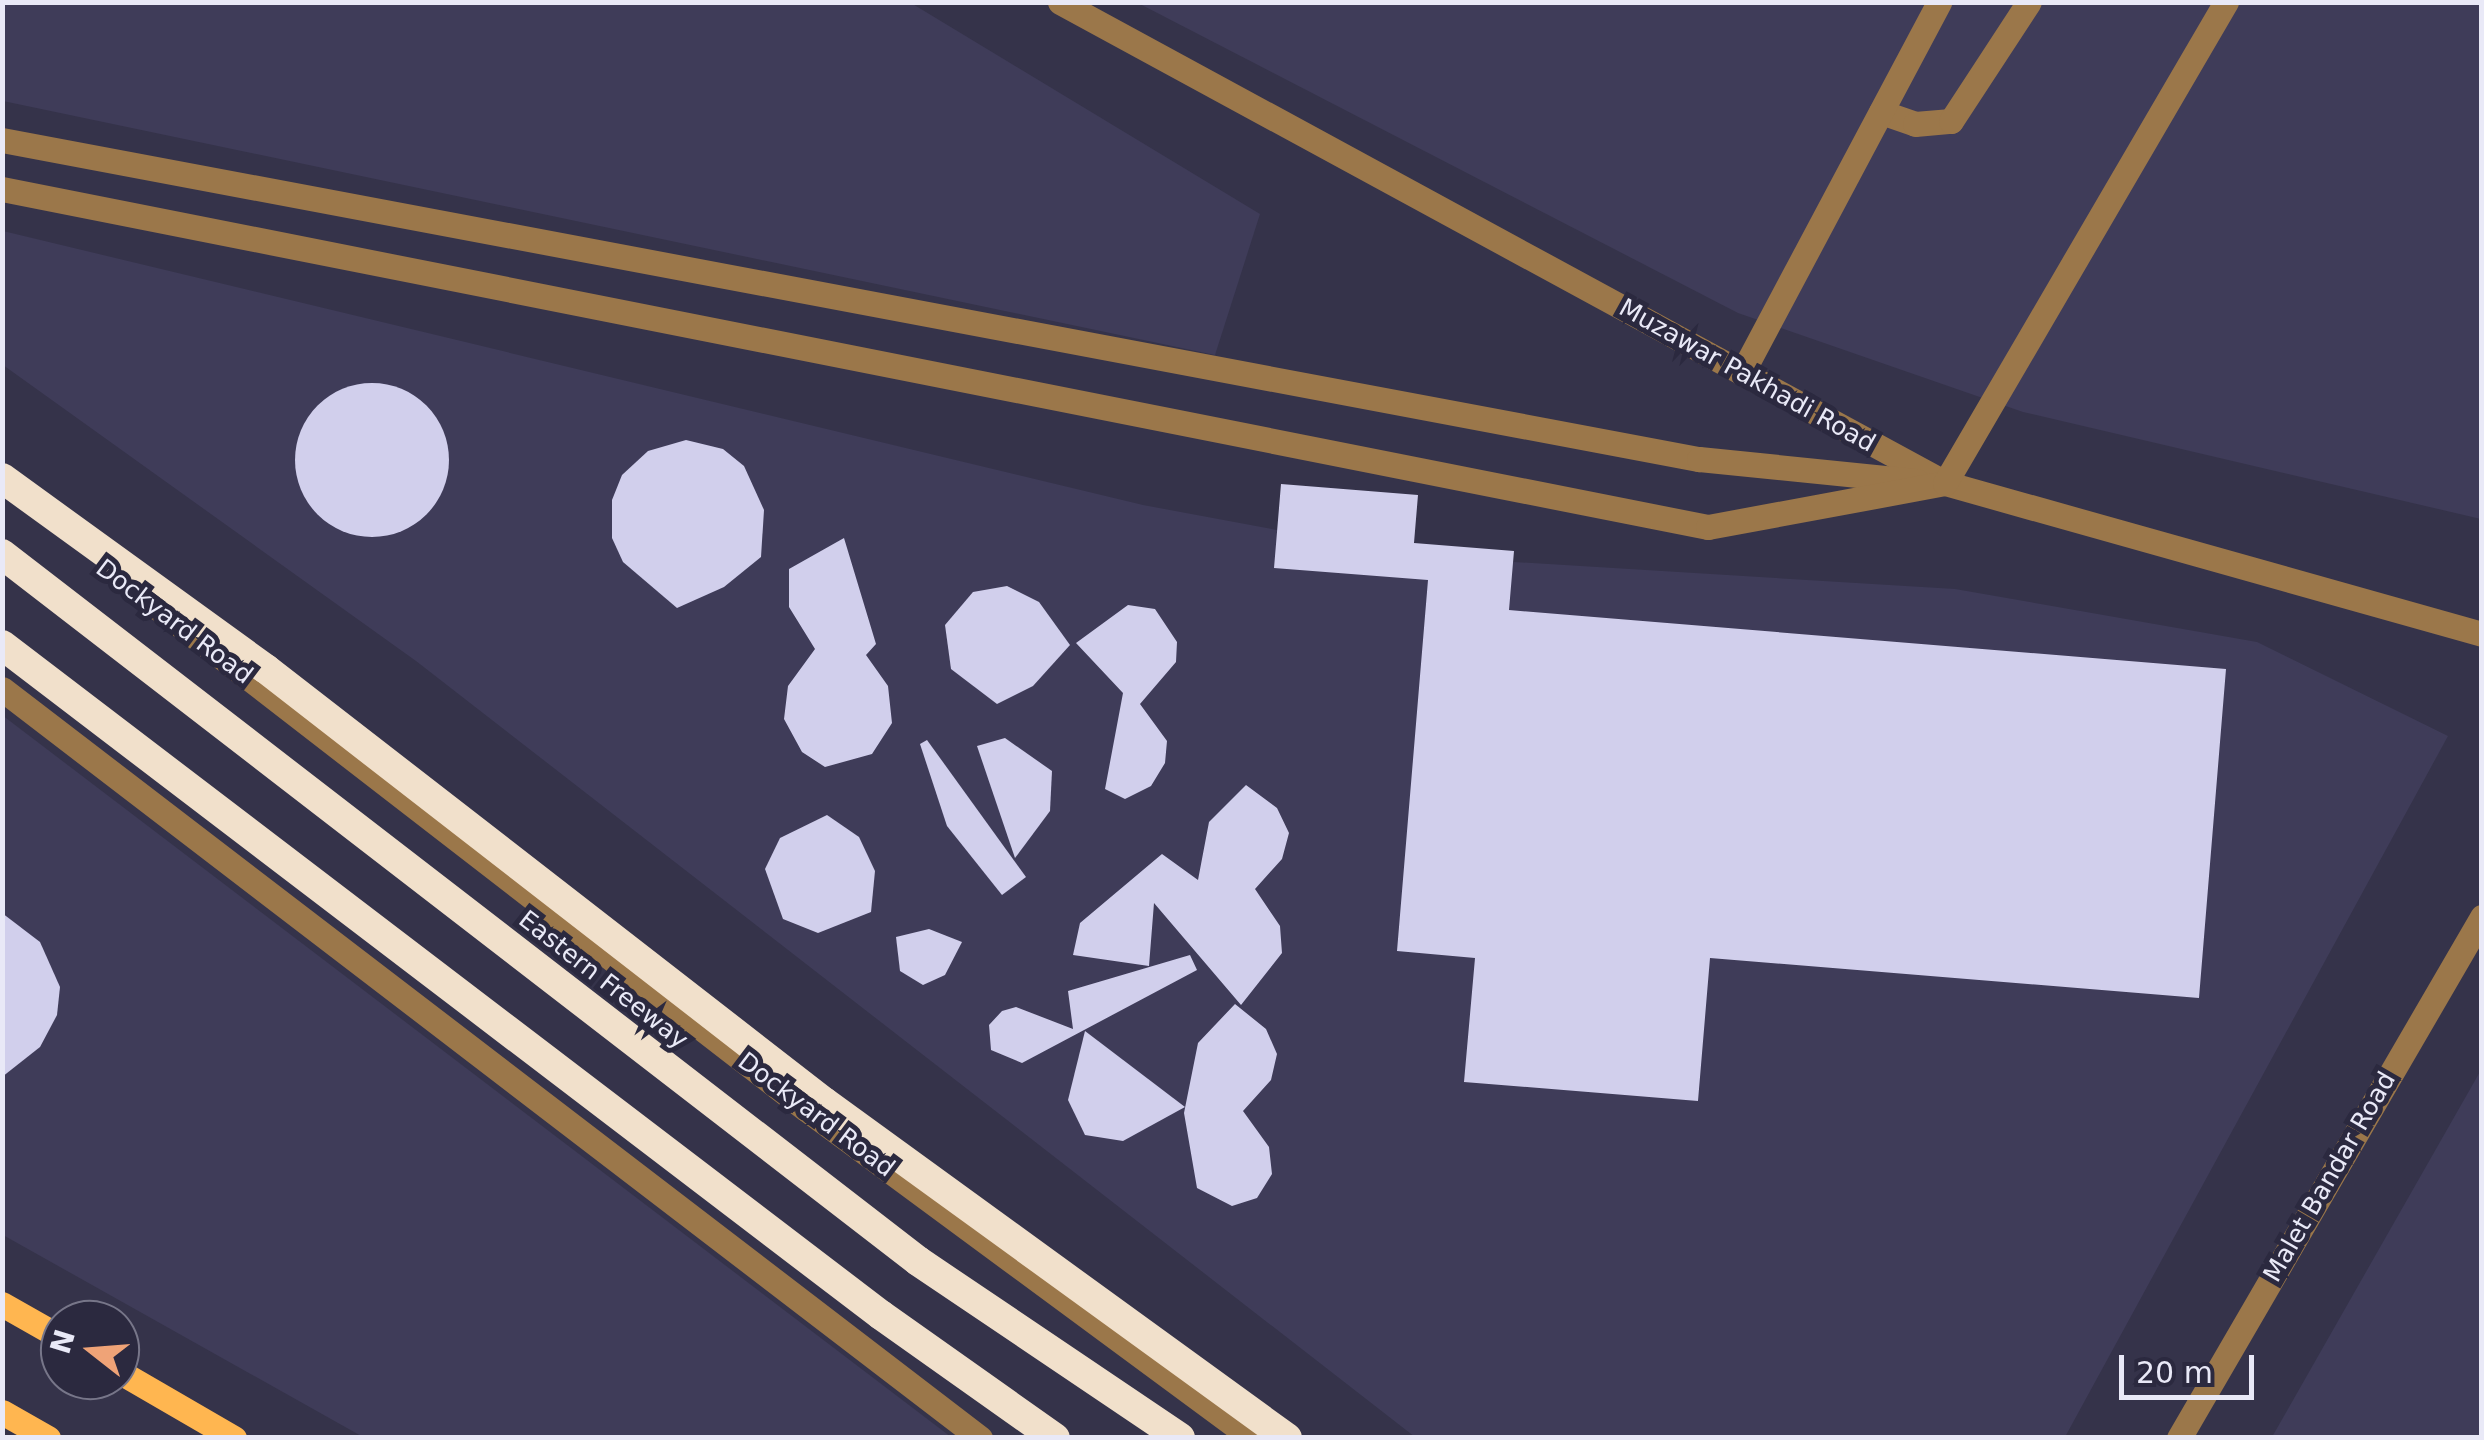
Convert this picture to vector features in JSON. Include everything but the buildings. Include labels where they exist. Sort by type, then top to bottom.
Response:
[{"type":"highway","points":[[2,478],[266,669],[824,1102],[1287,1438]]},
{"type":"highway","name":"Eastern Freeway","points":[[2,554],[918,1261],[1180,1438]]},
{"type":"highway","points":[[2,645],[881,1315],[1055,1438]]},
{"type":"main road","points":[[2,1304],[40,1326]]},
{"type":"main road","points":[[140,1384],[234,1438]]},
{"type":"main road","points":[[2,1412],[48,1438]]},
{"type":"street","name":"Muzawar Pakhadi Road","points":[[1060,2],[1945,484],[2482,634]]},
{"type":"street","points":[[1742,373],[1939,2]]},
{"type":"street","points":[[1881,112],[1915,124],[1951,121],[2029,2]]},
{"type":"street","points":[[2,189],[1708,527],[1945,484],[2226,2]]},
{"type":"street","points":[[2,140],[1699,459],[1945,484]]},
{"type":"street","name":"Dockyard Road","points":[[2,496],[806,1110],[1252,1438]]},
{"type":"street","points":[[2,689],[980,1438]]},
{"type":"street","name":"Malet Bandar Road","points":[[2179,1438],[2482,917]]},
{"type":"shaded area","points":[[3,2],[911,3],[1260,214],[1215,355],[3,101]]},
{"type":"shaded area","points":[[1138,3],[2481,3],[2481,519],[2023,412],[1738,313]]},
{"type":"shaded area","points":[[3,231],[1143,505],[1416,556],[1955,589],[2257,642],[2448,736],[2065,1437],[1415,1437],[416,661],[3,365]]},
{"type":"shaded area","points":[[2,715],[951,1437],[363,1437],[140,1312],[140,1300],[119,1300],[3,1235]]},
{"type":"shaded area","points":[[2481,1070],[2481,1437],[2272,1437]]}]
